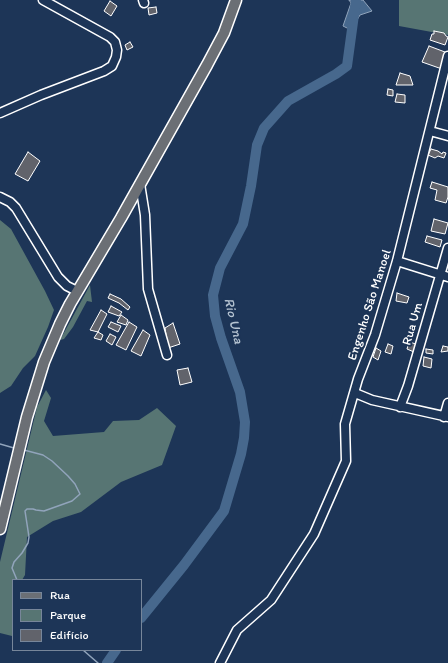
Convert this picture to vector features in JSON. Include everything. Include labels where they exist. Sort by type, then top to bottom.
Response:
[{"type":"main road","points":[[0,529],[27,416],[36,385],[60,324],[77,291],[140,184],[224,33],[236,0]]},
{"type":"street","points":[[0,113],[41,95],[104,71],[112,66],[116,57],[117,50],[115,42],[110,36],[43,0]]},
{"type":"street","name":"Engenho São Manoel","points":[[220,663],[237,630],[271,600],[314,534],[346,461],[345,424],[358,379],[375,335],[397,261],[448,56]]},
{"type":"street","points":[[430,131],[448,136]]},
{"type":"street","points":[[140,184],[145,215],[148,289],[167,355]]},
{"type":"street","points":[[0,197],[10,202],[16,208],[58,277],[67,286],[77,291]]},
{"type":"street","name":"Rua Um","points":[[400,406],[405,396],[444,276],[448,248]]},
{"type":"street","points":[[397,261],[444,276]]},
{"type":"street","points":[[355,393],[372,400],[446,417],[448,403]]},
{"type":"green space","points":[[399,0],[448,0],[448,35],[399,26]]},
{"type":"green space","points":[[0,220],[11,229],[54,310],[35,356],[23,368],[11,386],[0,393]]},
{"type":"green space","points":[[90,285],[92,302],[87,301],[73,327],[64,339],[60,340]]},
{"type":"green space","points":[[46,390],[51,398],[44,421],[53,436],[104,432],[113,421],[139,420],[157,408],[176,426],[162,465],[121,482],[81,512],[53,521],[27,537],[25,575],[23,579],[12,579],[12,636],[0,633],[0,562],[37,407]]},
{"type":"water","points":[[349,0],[363,0],[372,11],[360,15],[351,30],[343,26],[351,3]]},
{"type":"building","points":[[110,1],[117,6],[111,16],[104,11]]},
{"type":"building","points":[[156,7],[157,13],[149,15],[148,8]]},
{"type":"building","points":[[434,31],[444,33],[448,37],[445,45],[430,40],[432,34],[434,34]]},
{"type":"building","points":[[130,42],[133,47],[127,50],[125,45]]},
{"type":"building","points":[[429,46],[445,52],[442,69],[422,62]]},
{"type":"building","points":[[400,73],[410,76],[413,85],[396,85]]},
{"type":"building","points":[[388,89],[393,90],[393,96],[387,95]]},
{"type":"building","points":[[397,94],[405,95],[405,103],[395,102]]},
{"type":"building","points":[[431,149],[442,154],[443,152],[446,153],[444,158],[438,156],[435,158],[428,155]]},
{"type":"building","points":[[28,152],[40,161],[28,181],[15,174]]},
{"type":"building","points":[[432,182],[448,187],[448,197],[446,203],[435,200],[437,190],[430,188]]},
{"type":"building","points":[[434,219],[448,223],[445,234],[431,231]]},
{"type":"building","points":[[427,236],[442,240],[440,247],[425,242]]},
{"type":"building","points":[[397,293],[409,297],[407,303],[396,301]]},
{"type":"building","points":[[110,294],[121,299],[130,307],[128,310],[119,303],[108,298]]},
{"type":"building","points":[[111,306],[122,312],[119,316],[108,312]]},
{"type":"building","points":[[101,310],[107,314],[98,332],[90,330]]},
{"type":"building","points":[[121,315],[128,320],[126,325],[117,322]]},
{"type":"building","points":[[111,322],[121,326],[118,332],[108,327]]},
{"type":"building","points":[[129,322],[137,327],[126,350],[116,345]]},
{"type":"building","points":[[173,323],[180,344],[168,348],[165,328]]},
{"type":"building","points":[[143,330],[150,335],[141,356],[131,351]]},
{"type":"building","points":[[98,332],[103,335],[101,340],[94,338]]},
{"type":"building","points":[[110,334],[116,337],[112,345],[106,341]]},
{"type":"building","points":[[409,342],[416,344],[414,352],[407,349]]},
{"type":"building","points":[[388,344],[393,346],[391,354],[385,352]]},
{"type":"building","points":[[443,346],[448,347],[448,351],[441,352]]},
{"type":"building","points":[[376,348],[381,351],[378,360],[373,357]]},
{"type":"building","points":[[426,349],[433,350],[433,354],[426,353]]},
{"type":"building","points":[[424,357],[432,359],[431,368],[423,366]]},
{"type":"building","points":[[188,368],[192,382],[180,385],[177,370]]},
{"type":"waterway","name":"Rio Una","points":[[142,617],[184,565],[224,511],[241,454],[245,422],[240,392],[221,338],[215,316],[213,295],[220,268],[243,224],[251,186],[257,145],[264,128],[288,101],[336,74],[347,66],[356,0]]},
{"type":"waterway","points":[[0,444],[14,448]]},
{"type":"waterway","points":[[17,579],[12,568],[14,562],[28,543],[29,537],[25,511],[27,509],[44,511],[72,501],[80,494],[75,484],[52,461],[43,455],[24,450]]},
{"type":"waterway","points":[[84,651],[98,663]]},
{"type":"waterway","name":"Rio Una","points":[[107,663],[115,651]]}]
